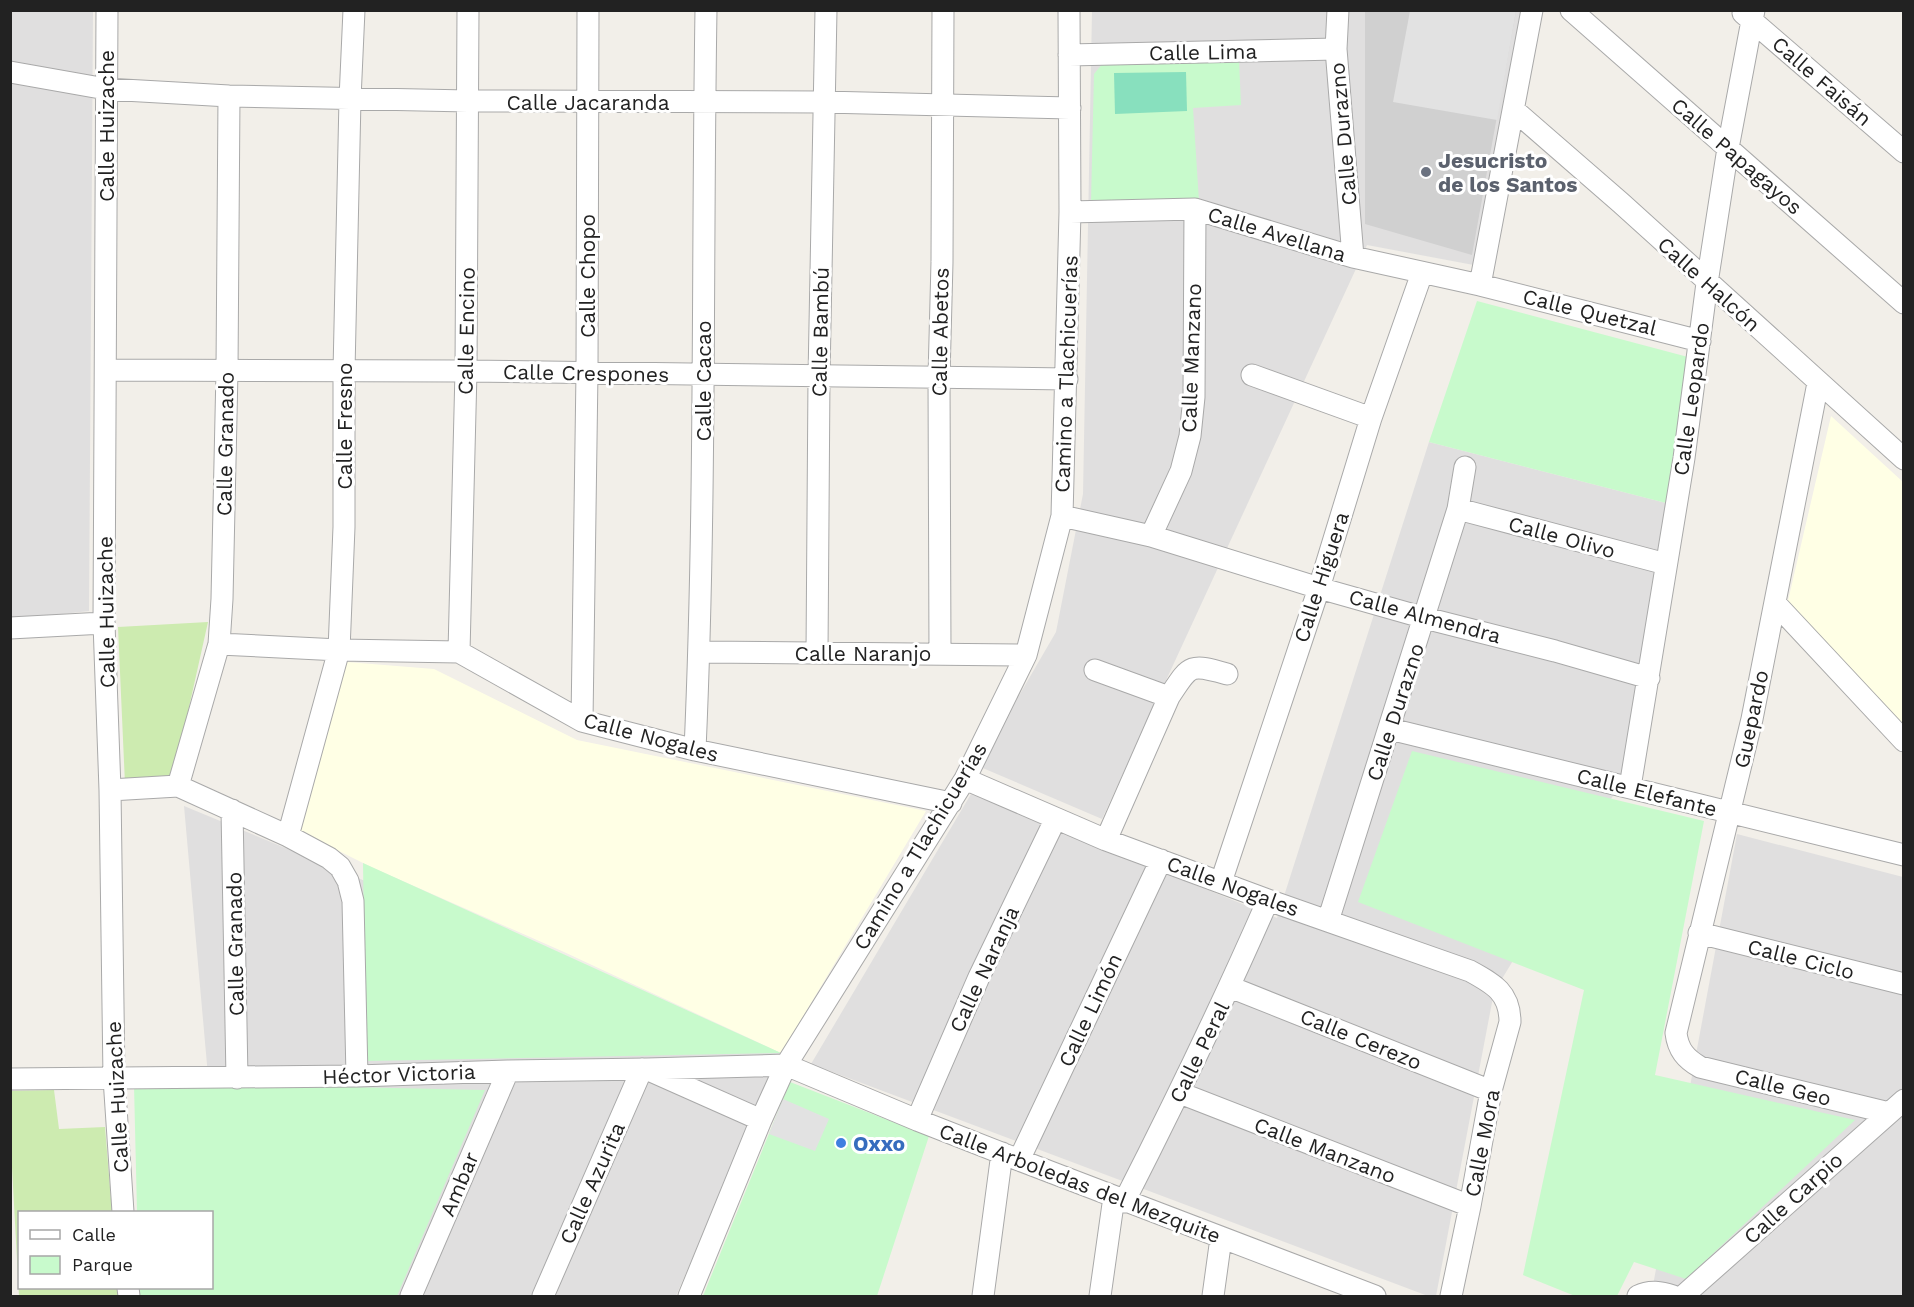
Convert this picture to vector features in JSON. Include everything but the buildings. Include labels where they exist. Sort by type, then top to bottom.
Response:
[{"type":"street","name":"Calle Huizache","points":[[107,10],[104,623],[110,790],[114,1078],[123,1211]]},
{"type":"street","name":"Calle Fresno","points":[[288,836],[339,650],[344,527],[344,371],[354,10]]},
{"type":"street","name":"Calle Encino","points":[[459,652],[466,371],[468,10]]},
{"type":"street","name":"Calle Chopo","points":[[582,721],[587,372],[588,10]]},
{"type":"street","name":"Calle Cacao","points":[[695,750],[704,374],[706,10]]},
{"type":"street","name":"Calle Bambú","points":[[816,653],[826,10]]},
{"type":"street","name":"Calle Abetos","points":[[940,653],[939,377],[942,10]]},
{"type":"street","name":"Camino a Tlachicuerías","points":[[689,1296],[786,1065],[951,803],[1026,655],[1062,516],[1070,212],[1069,10]]},
{"type":"street","name":"Calle Durazno","points":[[1338,10],[1336,49],[1353,257]]},
{"type":"street","points":[[1480,285],[1532,10]]},
{"type":"street","name":"Calle Papagayos","points":[[1571,10],[1904,303]]},
{"type":"street","name":"Calle Leopardo","points":[[1630,787],[1684,458],[1707,283],[1748,14]]},
{"type":"street","name":"Calle Faisán","points":[[1748,14],[1904,152]]},
{"type":"street","name":"Calle Lima","points":[[1069,55],[1336,49]]},
{"type":"street","name":"Calle Jacaranda","points":[[10,72],[106,89],[229,96],[468,101],[824,102],[1070,108]]},
{"type":"street","name":"Calle Granado","points":[[178,786],[219,644],[227,371],[229,96]]},
{"type":"street","name":"Calle Halcón","points":[[1514,110],[1621,203],[1904,459]]},
{"type":"street","name":"Calle Avellana","points":[[1070,212],[1195,209],[1353,257],[1480,285]]},
{"type":"street","name":"Calle Manzano","points":[[1151,536],[1181,471],[1190,436],[1194,398],[1195,209]]},
{"type":"street","name":"Calle Higuera","points":[[1221,882],[1319,588],[1371,418],[1422,273]]},
{"type":"street","name":"Calle Quetzal","points":[[1480,285],[1700,340]]},
{"type":"street","name":"Calle Crespones","points":[[106,370],[587,372],[1067,379]]},
{"type":"street","points":[[1252,375],[1371,418]]},
{"type":"street","name":"Guepardo","points":[[1682,1052],[1677,1044],[1676,1034],[1730,814],[1775,603],[1818,383]]},
{"type":"street","name":"Calle Durazno","points":[[1328,921],[1458,509],[1465,467]]},
{"type":"street","name":"Calle Olivo","points":[[1458,509],[1666,564]]},
{"type":"street","name":"Calle Almendra","points":[[1062,516],[1151,536],[1319,588],[1649,678]]},
{"type":"street","points":[[1775,603],[1904,741]]},
{"type":"street","points":[[10,628],[104,623]]},
{"type":"street","name":"Calle Nogales","points":[[219,644],[339,650],[459,652],[582,721],[695,750],[951,803]]},
{"type":"street","name":"Calle Naranjo","points":[[699,652],[1026,655]]},
{"type":"street","points":[[1106,840],[1169,697],[1187,672],[1195,667],[1204,667],[1227,674]]},
{"type":"street","points":[[1095,670],[1169,697]]},
{"type":"street","name":"Calle Elefante","points":[[1390,729],[1630,787],[1730,814],[1900,850]]},
{"type":"street","name":"Calle Nogales","points":[[965,779],[1055,820],[1106,840],[1470,971],[1488,980],[1501,991]]},
{"type":"street","points":[[110,790],[178,786],[288,836],[329,858],[340,867],[348,881],[353,901],[357,1076]]},
{"type":"street","name":"Calle Granado","points":[[232,810],[237,1078]]},
{"type":"street","name":"Calle Naranja","points":[[917,1120],[979,977],[1055,820]]},
{"type":"street","name":"Calle Limón","points":[[983,1296],[1010,1157],[1161,860]]},
{"type":"street","name":"Calle Peral","points":[[1100,1296],[1119,1199],[1180,1094],[1268,900]]},
{"type":"street","name":"Calle Ciclo","points":[[1699,933],[1904,984]]},
{"type":"street","name":"Calle Cerezo","points":[[1230,987],[1491,1091]]},
{"type":"street","name":"Calle Mora","points":[[1451,1296],[1491,1091],[1510,1022],[1510,1010],[1501,991]]},
{"type":"street","name":"Calle Geo","points":[[1682,1052],[1700,1067],[1896,1106]]},
{"type":"street","name":"Héctor Victoria","points":[[10,1079],[357,1076],[786,1065]]},
{"type":"street","name":"Calle Arboledas del Mezquite","points":[[786,1065],[1010,1157],[1221,1238],[1330,1288],[1375,1296]]},
{"type":"street","points":[[645,1069],[761,1120]]},
{"type":"street","name":"Calle Azurita","points":[[543,1296],[645,1069]]},
{"type":"street","name":"Ambar","points":[[411,1296],[508,1071]]},
{"type":"street","name":"Calle Manzano","points":[[1180,1094],[1470,1206]]},
{"type":"street","name":"Calle Carpio","points":[[1683,1296],[1896,1106]]},
{"type":"street","points":[[1213,1296],[1221,1238]]},
{"type":"street","points":[[1638,1296],[1654,1292],[1673,1296]]},
{"type":"shaded area","points":[[10,11],[93,11],[89,611],[11,620]]},
{"type":"shaded area","points":[[1092,11],[1530,11],[1479,266],[1367,245],[1102,819],[978,766],[1056,632],[1083,494]]},
{"type":"shaded area","name":"Jesucristo de los Santos","points":[[1365,11],[1516,11],[1472,255],[1365,224]]},
{"type":"shaded area","points":[[1410,11],[1516,11],[1497,120],[1393,102]]},
{"type":"shaded area","points":[[1831,416],[1903,482],[1903,731],[1787,605]]},
{"type":"shaded area","points":[[1429,442],[1666,503],[1628,771],[1494,992],[1436,1296],[1428,1296],[811,1064],[971,794],[1277,918]]},
{"type":"shaded area","points":[[347,662],[434,669],[577,740],[926,811],[781,1053],[564,952],[371,867],[299,831]]},
{"type":"shaded area","points":[[184,806],[781,1053],[676,1296],[204,1296],[213,1289],[213,1132]]},
{"type":"shaded area","points":[[1737,834],[1903,877],[1903,1296],[1651,1296]]},
{"type":"shaded area","points":[[783,1099],[829,1119],[815,1151],[769,1134]]},
{"type":"green space","points":[[1239,60],[1241,105],[1193,108],[1199,201],[1091,201],[1094,74],[1103,63]]},
{"type":"green space","points":[[1186,72],[1187,111],[1115,114],[1114,73]]},
{"type":"green space","points":[[1477,301],[1688,357],[1666,503],[1429,442]]},
{"type":"green space","points":[[208,622],[173,779],[125,784],[118,627]]},
{"type":"green space","points":[[1412,751],[1704,821],[1655,1075],[1855,1120],[1686,1279],[1634,1262],[1617,1296],[1575,1296],[1523,1275],[1584,990],[1358,902]]},
{"type":"green space","points":[[363,863],[781,1053],[366,1061]]},
{"type":"green space","points":[[790,1082],[929,1136],[877,1296],[703,1296]]},
{"type":"green space","points":[[207,1084],[485,1090],[397,1296],[139,1296],[138,1289],[213,1289],[213,1211],[137,1211],[134,1085]]},
{"type":"green space","points":[[54,1090],[59,1129],[105,1127],[112,1211],[18,1211],[18,1278],[11,1149],[10,1091]]},
{"type":"green space","points":[[19,1289],[119,1289],[120,1296],[19,1296]]},
{"type":"place","name":"Jesucristo de los Santos","points":[[1426,172]]},
{"type":"place","name":"Oxxo","points":[[841,1143]]}]
